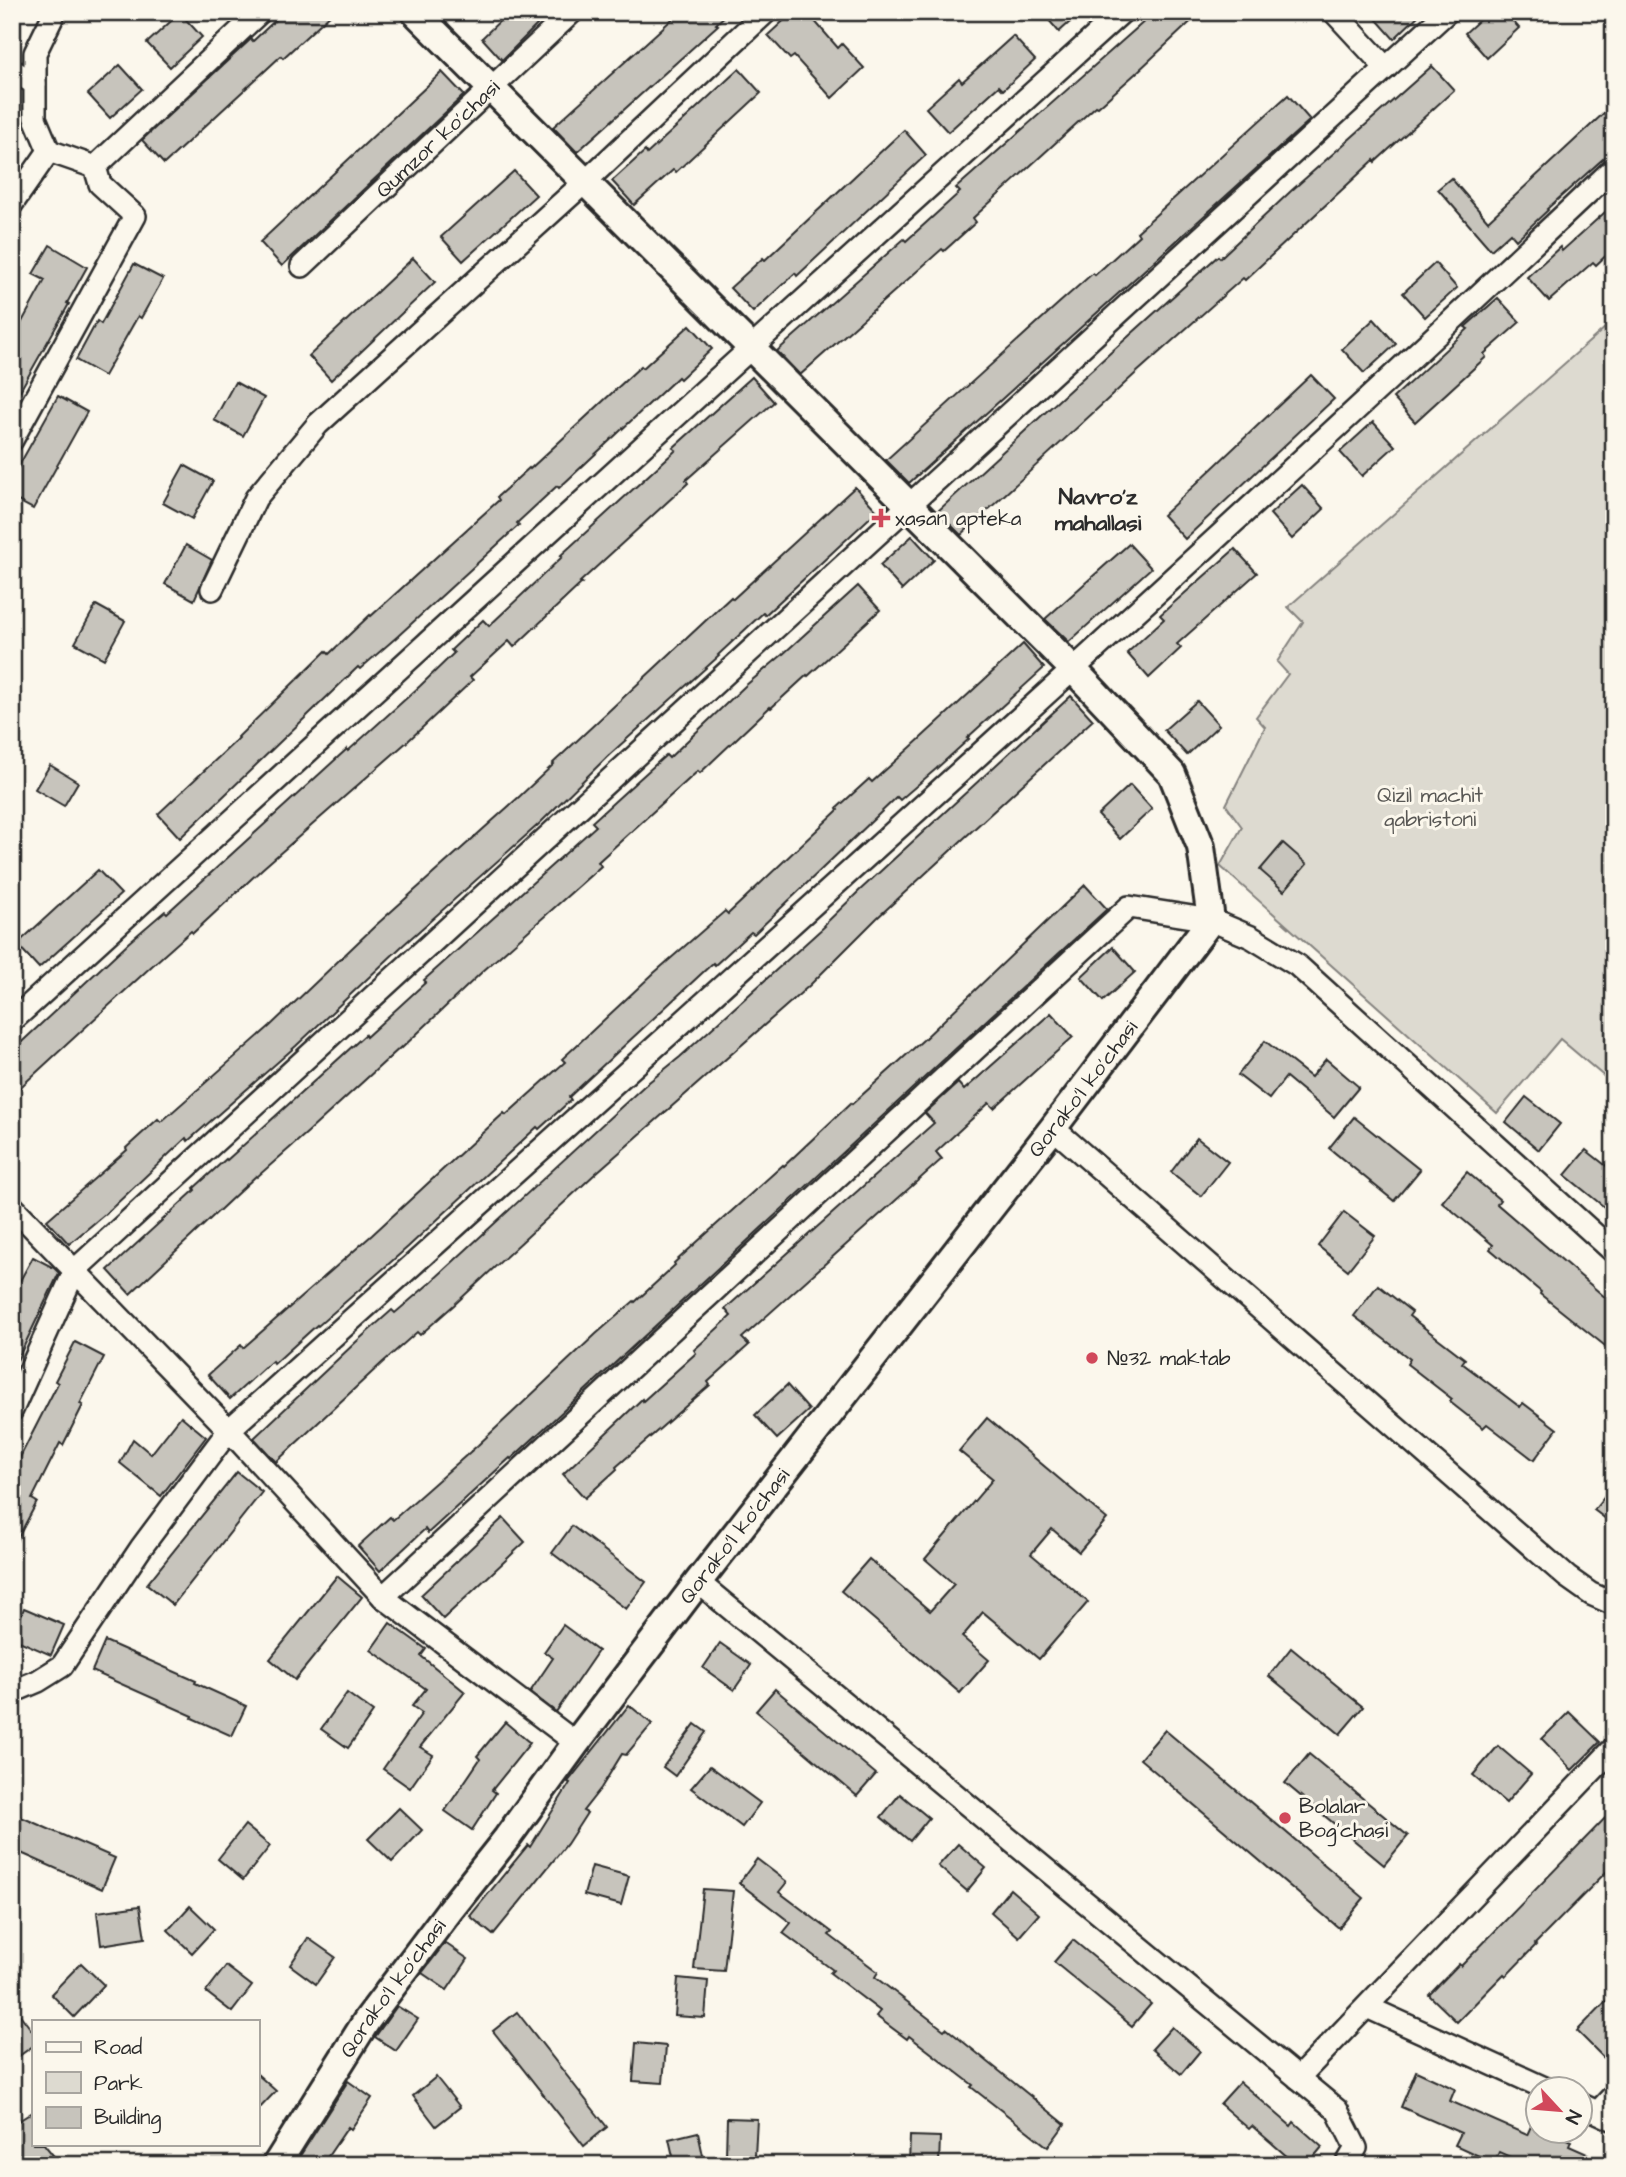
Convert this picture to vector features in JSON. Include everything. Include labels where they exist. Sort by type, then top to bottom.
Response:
[{"type":"street","points":[[55,12],[35,53],[35,118],[49,151],[95,167]]},
{"type":"street","points":[[95,167],[260,12]]},
{"type":"street","points":[[415,12],[1073,669],[1172,774],[1201,847],[1211,920]]},
{"type":"street","name":"Qumzor ko'chasi","points":[[302,265],[572,12]]},
{"type":"street","points":[[212,589],[256,498],[318,425],[766,12]]},
{"type":"street","points":[[12,1021],[1122,12]]},
{"type":"street","points":[[1334,12],[1386,68]]},
{"type":"street","points":[[12,1410],[75,1270],[1447,12]]},
{"type":"street","points":[[12,70],[35,84]]},
{"type":"street","points":[[12,204],[49,151]]},
{"type":"street","points":[[12,440],[135,216],[100,184],[95,167]]},
{"type":"street","points":[[12,1692],[38,1681],[62,1666],[141,1548],[229,1430],[1073,669],[1478,297],[1614,168]]},
{"type":"street","points":[[383,1597],[1129,907],[1211,920],[1251,937],[1297,965],[1614,1252]]},
{"type":"street","name":"Qorako'l ko'chasi","points":[[275,2165],[367,2020],[698,1582],[1054,1128],[1211,920]]},
{"type":"street","points":[[1054,1128],[1567,1577],[1591,1594],[1614,1604]]},
{"type":"street","points":[[12,1206],[229,1430],[383,1597],[576,1743]]},
{"type":"street","points":[[698,1582],[1337,2110],[1356,2148],[1346,2165]]},
{"type":"street","points":[[1298,2078],[1614,1748]]},
{"type":"street","points":[[1367,2007],[1524,2079]]},
{"type":"street","points":[[1597,2112],[1614,2095]]},
{"type":"green space","name":"Qizil machit qabristoni","points":[[1614,320],[1614,1068],[1606,1078],[1560,1039],[1497,1113],[1220,866],[1242,827],[1226,805],[1265,727],[1256,717],[1288,674],[1277,662],[1303,622],[1288,607]]},
{"type":"building","points":[[284,12],[333,12],[164,164],[142,140]]},
{"type":"building","points":[[509,12],[550,12],[502,60],[482,38]]},
{"type":"building","points":[[680,12],[729,12],[716,24],[718,25],[577,152],[553,127]]},
{"type":"building","points":[[793,12],[807,12],[838,48],[842,44],[864,68],[832,98],[794,56],[790,59],[768,35]]},
{"type":"building","points":[[1042,12],[1081,12],[1059,32]]},
{"type":"building","points":[[1155,12],[1201,12],[973,218],[976,222],[944,251],[942,249],[800,375],[777,351],[904,239],[906,241],[960,192],[956,188]]},
{"type":"building","points":[[1370,12],[1422,12],[1394,39]]},
{"type":"building","points":[[1488,12],[1505,12],[1519,28],[1487,58],[1465,33]]},
{"type":"building","points":[[180,13],[202,37],[170,67],[147,43]]},
{"type":"building","points":[[1013,36],[1035,60],[1003,90],[999,86],[948,132],[926,108],[959,78],[962,82]]},
{"type":"building","points":[[120,65],[142,89],[110,118],[88,94]]},
{"type":"building","points":[[1432,66],[1454,90],[1245,280],[1243,278],[1135,374],[961,535],[948,522],[938,511],[1109,354],[1218,256],[1220,258]]},
{"type":"building","points":[[739,69],[761,93],[676,172],[673,170],[634,205],[612,181],[645,151],[647,154]]},
{"type":"building","points":[[442,72],[464,95],[282,266],[260,242]]},
{"type":"building","points":[[1288,95],[1310,120],[909,483],[886,460],[1093,273],[1095,275],[1139,235],[1137,232]]},
{"type":"building","points":[[1605,112],[1614,122],[1614,149],[1516,240],[1510,233],[1491,250],[1438,189],[1451,178],[1488,221]]},
{"type":"building","points":[[904,130],[926,155],[797,276],[795,273],[753,312],[730,288],[763,258],[765,260]]},
{"type":"building","points":[[514,171],[536,195],[463,261],[441,237]]},
{"type":"building","points":[[1614,204],[1614,248],[1596,265],[1593,262],[1549,301],[1527,277],[1560,247],[1562,251]]},
{"type":"building","points":[[50,245],[87,267],[12,405],[12,340],[45,280],[33,274]]},
{"type":"building","points":[[413,258],[435,282],[331,380],[309,356]]},
{"type":"building","points":[[1435,263],[1457,288],[1425,317],[1403,293]]},
{"type":"building","points":[[134,264],[163,279],[141,318],[138,316],[104,376],[76,360],[97,321],[101,324]]},
{"type":"building","points":[[1498,298],[1520,322],[1415,422],[1393,398]]},
{"type":"building","points":[[1374,319],[1396,344],[1364,373],[1342,349]]},
{"type":"building","points":[[690,325],[712,349],[680,379],[678,377],[559,488],[557,486],[517,523],[519,525],[398,636],[360,669],[358,667],[180,838],[158,814],[326,651],[329,654],[499,500],[497,497]]},
{"type":"building","points":[[1311,375],[1334,399],[1185,539],[1163,515]]},
{"type":"building","points":[[752,377],[774,402],[686,480],[688,483],[514,647],[509,641],[470,677],[473,680],[408,741],[193,933],[191,931],[154,964],[12,1095],[12,1051],[128,943],[165,911],[167,913],[420,686],[454,653],[451,650],[483,620],[489,626],[562,557],[560,556],[676,450],[673,448]]},
{"type":"building","points":[[235,382],[264,398],[243,436],[214,420]]},
{"type":"building","points":[[58,396],[87,412],[33,509],[12,498],[12,478]]},
{"type":"building","points":[[1373,422],[1395,446],[1362,476],[1340,452]]},
{"type":"building","points":[[184,465],[213,481],[192,519],[163,503]]},
{"type":"building","points":[[1302,485],[1324,509],[1292,539],[1270,514]]},
{"type":"building","points":[[855,487],[877,511],[765,615],[763,613],[607,757],[539,824],[401,947],[296,1046],[188,1141],[186,1138],[111,1209],[69,1244],[47,1220],[158,1119],[161,1122],[270,1026],[731,597],[733,599]]},
{"type":"building","points":[[912,536],[934,560],[902,590],[880,565]]},
{"type":"building","points":[[1129,544],[1151,568],[1069,642],[1045,619]]},
{"type":"building","points":[[186,545],[212,560],[194,600],[165,584]]},
{"type":"building","points":[[1235,549],[1257,573],[1177,644],[1181,648],[1149,678],[1127,653],[1164,619],[1160,615]]},
{"type":"building","points":[[858,586],[880,610],[700,773],[698,771],[645,819],[598,862],[601,866],[402,1048],[256,1176],[130,1294],[108,1270],[195,1190],[194,1188],[365,1035],[366,1037],[426,982],[424,980],[596,826],[592,822],[666,755],[669,758]]},
{"type":"building","points":[[96,605],[125,621],[104,659],[75,643]]},
{"type":"building","points":[[1023,644],[1044,668],[936,769],[900,800],[897,797],[754,934],[751,932],[715,965],[713,963],[569,1097],[571,1100],[539,1129],[537,1127],[408,1247],[230,1399],[208,1375],[241,1345],[243,1348],[372,1235],[504,1113],[506,1115],[565,1062],[562,1059],[654,973],[725,911],[728,914],[838,810],[837,808],[869,779],[872,782]]},
{"type":"building","points":[[1071,696],[1093,720],[877,918],[810,985],[596,1173],[454,1305],[420,1335],[417,1332],[382,1363],[276,1462],[254,1438],[356,1342],[392,1310],[395,1313],[431,1282],[644,1086],[680,1057],[825,926],[859,891]]},
{"type":"building","points":[[1197,701],[1219,725],[1187,755],[1164,730]]},
{"type":"building","points":[[50,765],[78,782],[64,806],[35,789]]},
{"type":"building","points":[[1130,785],[1152,809],[1120,839],[1098,815]]},
{"type":"building","points":[[1283,843],[1307,864],[1284,891],[1260,870]]},
{"type":"building","points":[[98,870],[121,894],[39,968],[17,944]]},
{"type":"building","points":[[1085,885],[1107,909],[511,1459],[428,1533],[425,1529],[380,1571],[358,1546],[390,1517],[393,1520],[478,1445],[596,1334],[675,1265],[674,1263],[923,1040]]},
{"type":"building","points":[[1113,947],[1135,972],[1103,1001],[1081,977]]},
{"type":"building","points":[[1051,1013],[1073,1037],[994,1108],[989,1103],[936,1152],[942,1159],[742,1338],[749,1345],[708,1382],[710,1385],[616,1467],[617,1469],[585,1498],[563,1474],[642,1399],[643,1401],[696,1353],[694,1350],[731,1316],[725,1309],[934,1123],[925,1113],[958,1083],[964,1090]]},
{"type":"building","points":[[1265,1041],[1311,1077],[1326,1059],[1359,1087],[1334,1117],[1286,1077],[1269,1099],[1238,1075]]},
{"type":"building","points":[[1526,1097],[1560,1124],[1539,1150],[1506,1122]]},
{"type":"building","points":[[1354,1117],[1420,1170],[1394,1201],[1329,1148]]},
{"type":"building","points":[[1197,1138],[1228,1162],[1201,1196],[1171,1172]]},
{"type":"building","points":[[1586,1150],[1614,1172],[1614,1215],[1565,1175]]},
{"type":"building","points":[[1467,1172],[1500,1200],[1497,1204],[1614,1305],[1614,1353],[1540,1294],[1541,1292],[1490,1249],[1493,1245],[1442,1202]]},
{"type":"building","points":[[1344,1212],[1375,1236],[1348,1270],[1318,1246]]},
{"type":"building","points":[[33,1257],[59,1273],[12,1371],[12,1295]]},
{"type":"building","points":[[1378,1285],[1412,1312],[1409,1316],[1465,1359],[1462,1363],[1520,1407],[1523,1403],[1557,1429],[1534,1460],[1487,1424],[1483,1428],[1450,1402],[1452,1399],[1407,1364],[1410,1359],[1354,1316]]},
{"type":"building","points":[[75,1342],[104,1357],[63,1445],[60,1443],[32,1499],[37,1502],[12,1549],[12,1473],[58,1383],[55,1381]]},
{"type":"building","points":[[787,1385],[809,1410],[777,1439],[755,1415]]},
{"type":"building","points":[[181,1416],[206,1437],[161,1496],[120,1463],[133,1439],[151,1454]]},
{"type":"building","points":[[987,1418],[1107,1519],[1079,1552],[1052,1529],[1031,1554],[1088,1602],[1039,1659],[983,1612],[962,1637],[989,1660],[960,1693],[841,1591],[869,1559],[930,1611],[954,1584],[925,1559],[993,1479],[959,1451]]},
{"type":"building","points":[[237,1472],[262,1492],[173,1605],[147,1584]]},
{"type":"building","points":[[1614,1485],[1614,1525],[1594,1510]]},
{"type":"building","points":[[503,1518],[525,1542],[443,1619],[421,1595]]},
{"type":"building","points":[[572,1526],[646,1582],[626,1609],[552,1553]]},
{"type":"building","points":[[337,1576],[362,1597],[295,1680],[270,1659]]},
{"type":"building","points":[[24,1608],[64,1625],[51,1655],[12,1638]]},
{"type":"building","points":[[390,1623],[426,1649],[421,1656],[465,1692],[420,1747],[433,1755],[410,1788],[383,1769],[422,1713],[412,1706],[426,1689],[371,1650]]},
{"type":"building","points":[[563,1625],[598,1651],[556,1712],[530,1692],[553,1658],[544,1652]]},
{"type":"building","points":[[105,1641],[246,1706],[232,1736],[92,1671]]},
{"type":"building","points":[[720,1643],[751,1665],[734,1690],[703,1668]]},
{"type":"building","points":[[1291,1648],[1363,1707],[1340,1734],[1269,1676]]},
{"type":"building","points":[[775,1689],[876,1774],[857,1796],[756,1711]]},
{"type":"building","points":[[347,1693],[373,1712],[348,1748],[321,1729]]},
{"type":"building","points":[[629,1705],[652,1724],[626,1755],[622,1754],[583,1811],[587,1813],[567,1844],[493,1935],[470,1916],[528,1845],[530,1847],[570,1783],[568,1782]]},
{"type":"building","points":[[1569,1712],[1600,1742],[1572,1770],[1542,1739]]},
{"type":"building","points":[[505,1722],[530,1743],[492,1790],[496,1793],[472,1830],[445,1811],[480,1759],[477,1756]]},
{"type":"building","points":[[695,1724],[706,1732],[675,1776],[663,1767]]},
{"type":"building","points":[[1165,1730],[1364,1898],[1339,1928],[1140,1759]]},
{"type":"building","points":[[1498,1746],[1531,1774],[1506,1803],[1473,1775]]},
{"type":"building","points":[[1309,1754],[1408,1836],[1384,1865],[1285,1783]]},
{"type":"building","points":[[710,1766],[760,1803],[742,1827],[691,1788]]},
{"type":"building","points":[[900,1794],[929,1818],[910,1841],[881,1817]]},
{"type":"building","points":[[399,1808],[422,1830],[392,1862],[368,1839]]},
{"type":"building","points":[[1614,1809],[1614,1864],[1506,1976],[1504,1974],[1457,2022],[1429,1995],[1459,1964],[1461,1966]]},
{"type":"building","points":[[12,1813],[115,1858],[102,1889],[12,1849]]},
{"type":"building","points":[[245,1825],[270,1846],[243,1880],[218,1859]]},
{"type":"building","points":[[958,1844],[986,1868],[967,1891],[938,1866]]},
{"type":"building","points":[[757,1859],[787,1882],[779,1892],[832,1932],[829,1935],[878,1972],[875,1977],[944,2030],[946,2028],[1065,2124],[1048,2147],[909,2036],[907,2039],[876,2016],[880,2011],[830,1973],[833,1970],[783,1933],[791,1923],[739,1883]]},
{"type":"building","points":[[592,1866],[629,1876],[621,1905],[584,1895]]},
{"type":"building","points":[[703,1889],[733,1891],[724,1971],[694,1969]]},
{"type":"building","points":[[1010,1889],[1039,1914],[1019,1937],[991,1912]]},
{"type":"building","points":[[140,1906],[145,1938],[101,1945],[97,1912]]},
{"type":"building","points":[[190,1906],[214,1929],[192,1953],[168,1930]]},
{"type":"building","points":[[308,1938],[335,1957],[316,1984],[290,1965]]},
{"type":"building","points":[[1073,1940],[1151,2004],[1132,2026],[1054,1962]]},
{"type":"building","points":[[445,1943],[468,1959],[447,1990],[422,1973]]},
{"type":"building","points":[[81,1963],[104,1985],[74,2017],[51,1994]]},
{"type":"building","points":[[226,1966],[252,1986],[232,2012],[206,1992]]},
{"type":"building","points":[[678,1978],[708,1981],[705,2018],[675,2016]]},
{"type":"building","points":[[1614,1993],[1614,2049],[1604,2058],[1577,2031]]},
{"type":"building","points":[[12,2004],[32,2031],[32,2047],[12,2061]]},
{"type":"building","points":[[397,2006],[418,2019],[396,2051],[375,2037]]},
{"type":"building","points":[[517,2012],[607,2127],[584,2146],[493,2031]]},
{"type":"building","points":[[1172,2027],[1200,2051],[1181,2074],[1152,2049]]},
{"type":"building","points":[[636,2043],[666,2046],[663,2083],[633,2081]]},
{"type":"building","points":[[1416,2071],[1455,2089],[1450,2101],[1524,2134],[1524,2146],[1569,2146],[1612,2165],[1528,2165],[1499,2152],[1494,2163],[1455,2145],[1461,2133],[1401,2107]]},
{"type":"building","points":[[259,2076],[276,2091],[259,2109]]},
{"type":"building","points":[[436,2077],[460,2107],[436,2126],[413,2096]]},
{"type":"building","points":[[348,2081],[372,2098],[322,2165],[307,2165],[298,2159]]},
{"type":"building","points":[[1240,2082],[1291,2126],[1294,2122],[1322,2147],[1307,2165],[1297,2165],[1252,2126],[1249,2129],[1220,2104]]},
{"type":"building","points":[[32,2113],[32,2146],[46,2146],[61,2165],[12,2165],[12,2125]]},
{"type":"building","points":[[727,2118],[757,2119],[755,2156],[726,2156]]},
{"type":"building","points":[[698,2132],[705,2165],[675,2165],[669,2139]]},
{"type":"building","points":[[910,2136],[940,2137],[939,2165],[909,2165]]},
{"type":"place","name":"xasan apteka","points":[[881,518]]},
{"type":"place","name":"№32 maktab","points":[[1092,1358]]},
{"type":"place","name":"Bolalar Bog'chasi","points":[[1285,1818]]},
{"type":"district","name":"Navro'z mahallasi","points":[[1098,510]]}]
